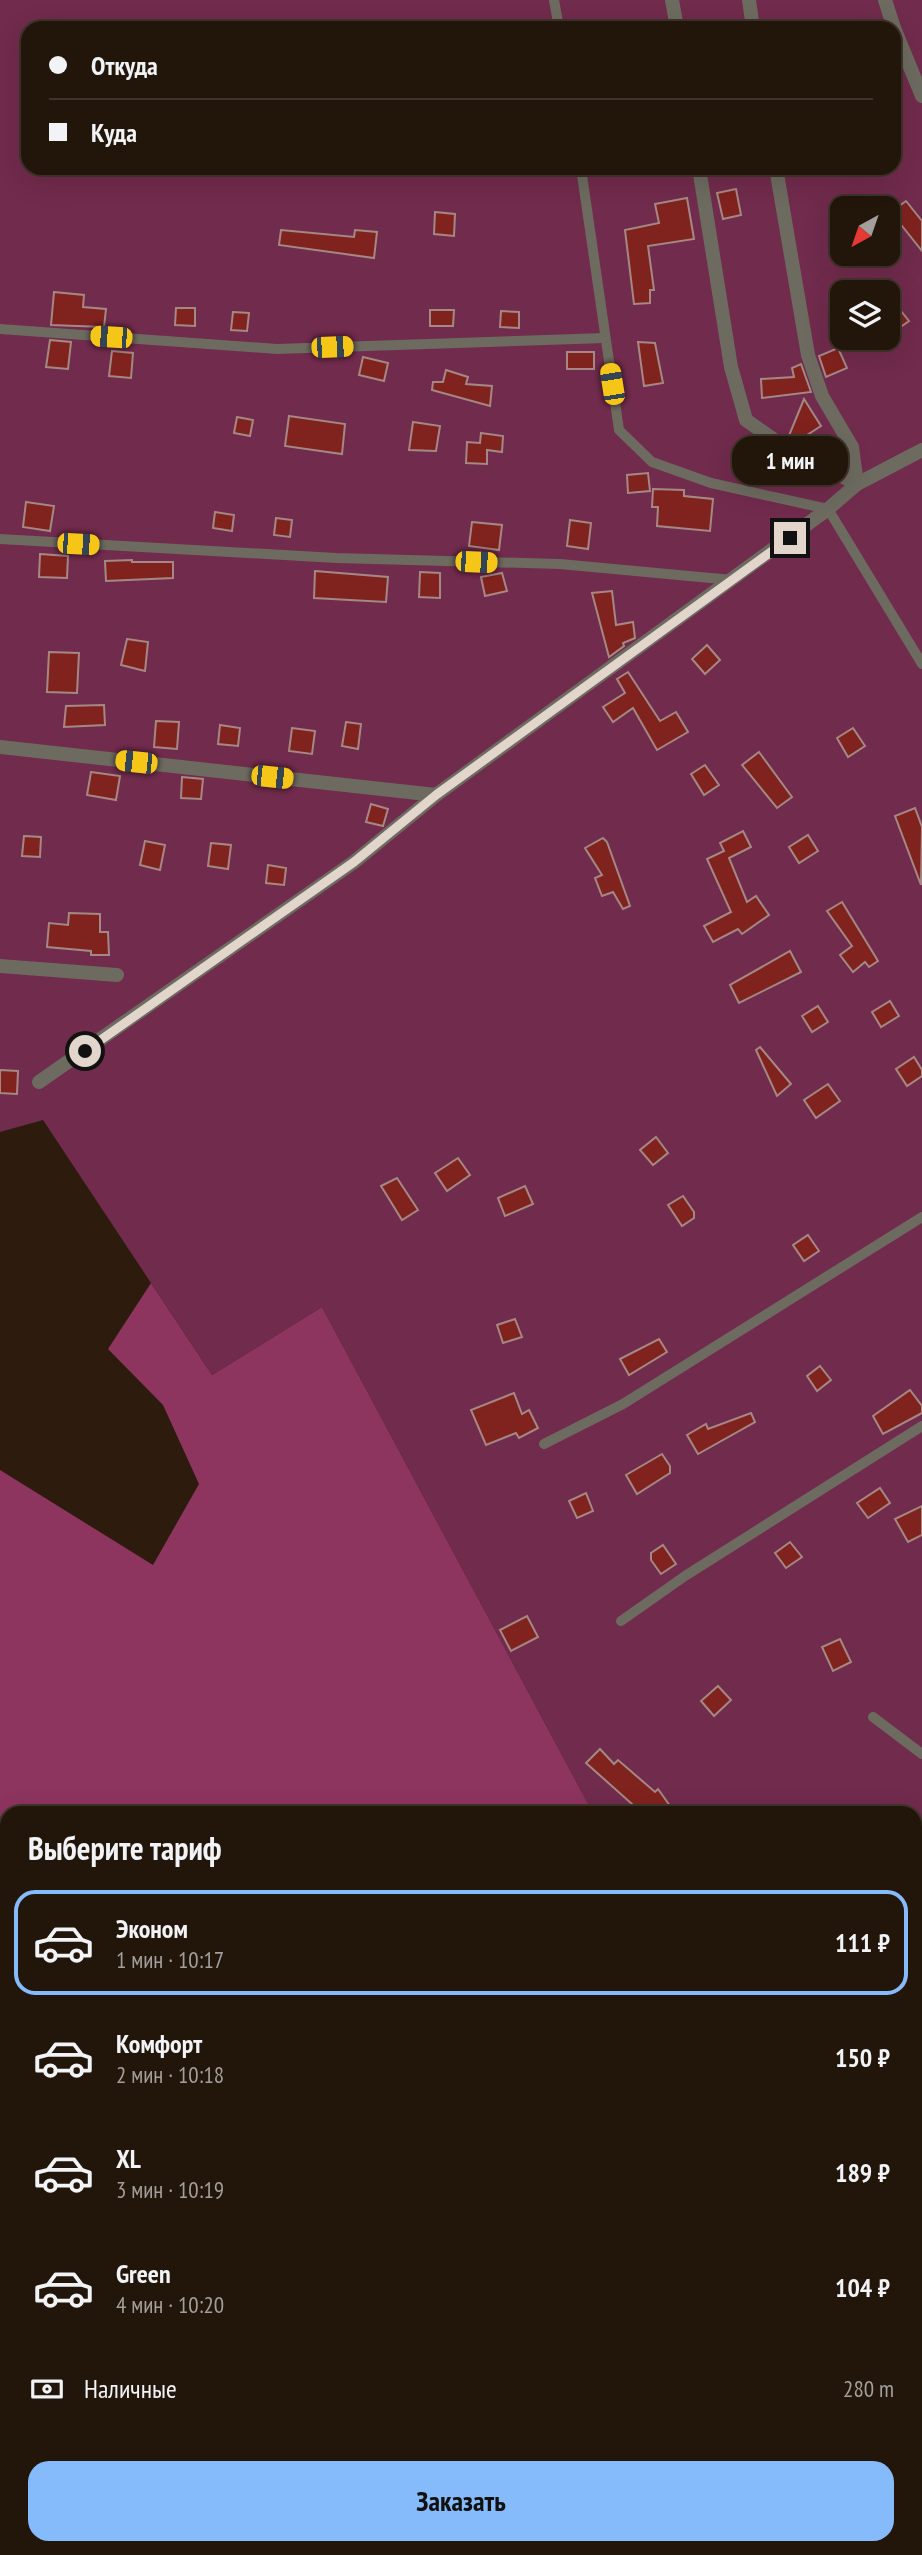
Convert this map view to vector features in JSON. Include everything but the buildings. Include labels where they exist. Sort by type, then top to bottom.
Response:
[{"type":"street","points":[[672,0],[676,21]]},
{"type":"street","points":[[749,0],[752,21]]},
{"type":"street","points":[[885,0],[892,21]]},
{"type":"street","points":[[901,45],[922,96]]},
{"type":"street","points":[[700,175],[731,368],[746,420],[780,444],[857,484]]},
{"type":"street","points":[[777,175],[808,355],[822,396],[852,447],[857,484]]},
{"type":"street","points":[[40,1082],[354,862],[436,795],[732,580],[828,509],[857,484],[922,450]]},
{"type":"street","points":[[0,747],[436,795]]},
{"type":"street","points":[[0,966],[117,975]]},
{"type":"lane","points":[[554,0],[558,21]]},
{"type":"lane","points":[[582,175],[619,430],[652,462],[711,483],[828,509],[922,664]]},
{"type":"lane","points":[[0,329],[278,349],[605,338]]},
{"type":"lane","points":[[0,539],[336,558],[560,564],[732,580]]},
{"type":"lane","points":[[544,1444],[623,1405],[922,1217]]},
{"type":"lane","points":[[621,1621],[685,1576],[922,1426]]},
{"type":"lane","points":[[873,1717],[922,1754]]},
{"type":"shaded area","points":[[0,0],[922,0],[922,1806],[589,1806],[322,1307],[212,1375],[43,1120],[0,1132]]},
{"type":"shaded area","points":[[151,1283],[212,1375],[322,1307],[589,1806],[0,1806],[0,1470],[153,1565],[199,1484],[163,1405],[108,1349]]},
{"type":"route","points":[[85,1051],[354,862],[436,795],[790,538]]}]
